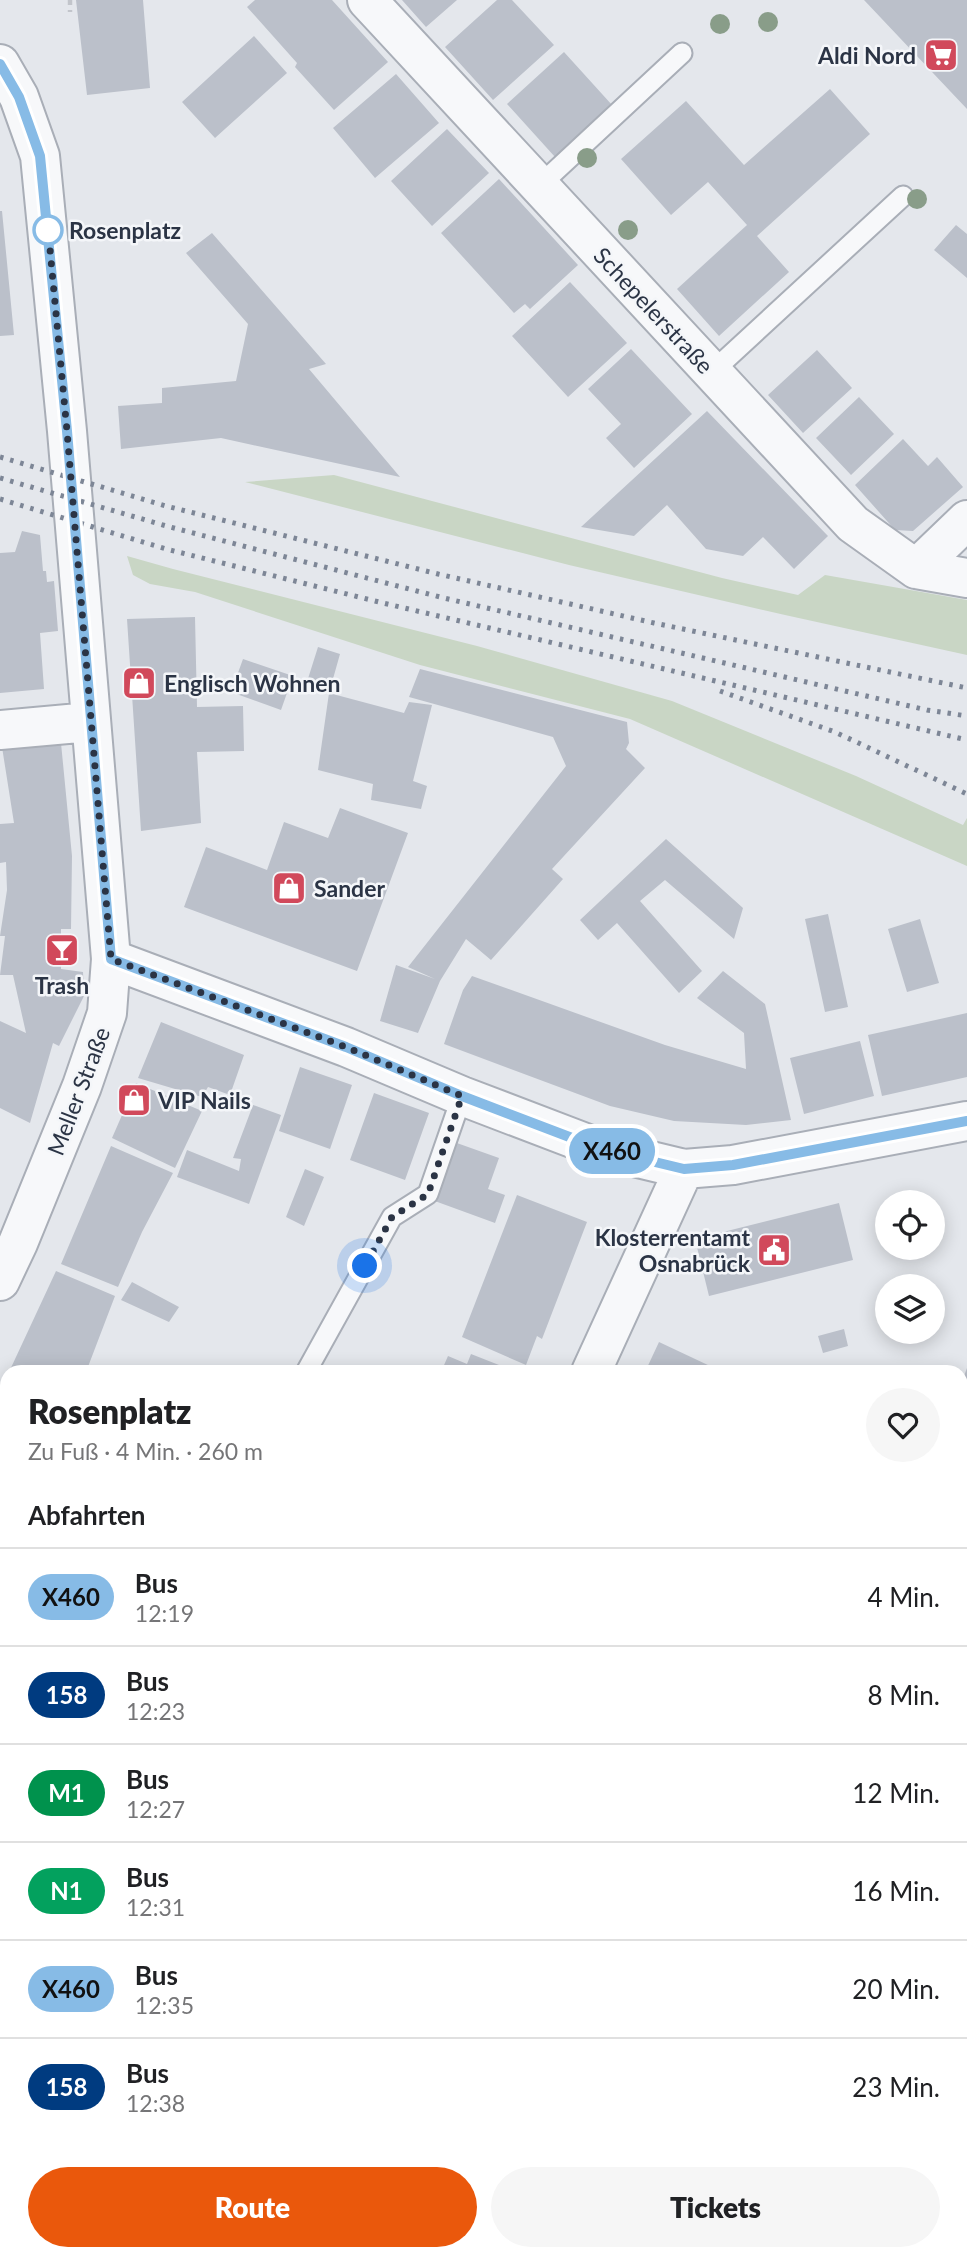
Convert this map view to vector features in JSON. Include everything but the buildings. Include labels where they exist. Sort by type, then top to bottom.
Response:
[{"type":"street","name":"Schepelerstraße","points":[[367,0],[853,524],[916,569],[967,578]]},
{"type":"street","name":"Meller Straße","points":[[0,64],[19,97],[40,156],[67,431],[111,959],[107,1013],[99,1038],[78,1098],[0,1281]]},
{"type":"street","points":[[916,569],[967,520]]},
{"type":"street","points":[[0,730],[90,722]]},
{"type":"street","points":[[111,959],[346,1047],[462,1096],[601,1149],[684,1169],[733,1165],[967,1121]]},
{"type":"street","points":[[594,1365],[684,1169]]},
{"type":"lane","points":[[539,186],[682,53]]},
{"type":"lane","points":[[712,372],[903,196]]},
{"type":"lane","points":[[310,1365],[392,1217],[428,1194],[462,1096]]},
{"type":"path","points":[[70,0],[70,12]]},
{"type":"green space","points":[[334,475],[722,578],[798,595],[825,575],[967,600],[967,655],[569,565],[245,482]]},
{"type":"green space","points":[[127,556],[477,646],[672,701],[856,776],[963,825],[967,818],[967,866],[630,719],[420,665],[195,592],[150,584],[133,575]]},
{"type":"railway","points":[[0,457],[166,506],[438,574],[654,623],[967,688]]},
{"type":"railway","points":[[0,478],[170,527],[444,598],[927,710],[967,716]]},
{"type":"railway","points":[[0,499],[166,549],[383,603],[967,740]]},
{"type":"railway","points":[[720,691],[835,732],[967,794]]},
{"type":"bus line","name":"X460","points":[[0,64],[19,97],[40,156],[67,431],[111,959],[346,1047],[462,1096],[601,1149],[684,1169],[733,1165],[967,1121]]},
{"type":"place","name":"Aldi Nord","points":[[941,55]]},
{"type":"place","name":"Rosenplatz","points":[[48,230]]},
{"type":"place","name":"Englisch Wohnen","points":[[139,683]]},
{"type":"place","name":"Sander","points":[[289,888]]},
{"type":"place","name":"Trash","points":[[62,950]]},
{"type":"place","name":"VIP Nails","points":[[134,1100]]},
{"type":"place","name":"Klosterrentamt Osnabrück","points":[[774,1250]]},
{"type":"route","points":[[48,230],[111,959],[346,1047],[462,1096],[428,1194],[392,1217],[365,1266]]}]
